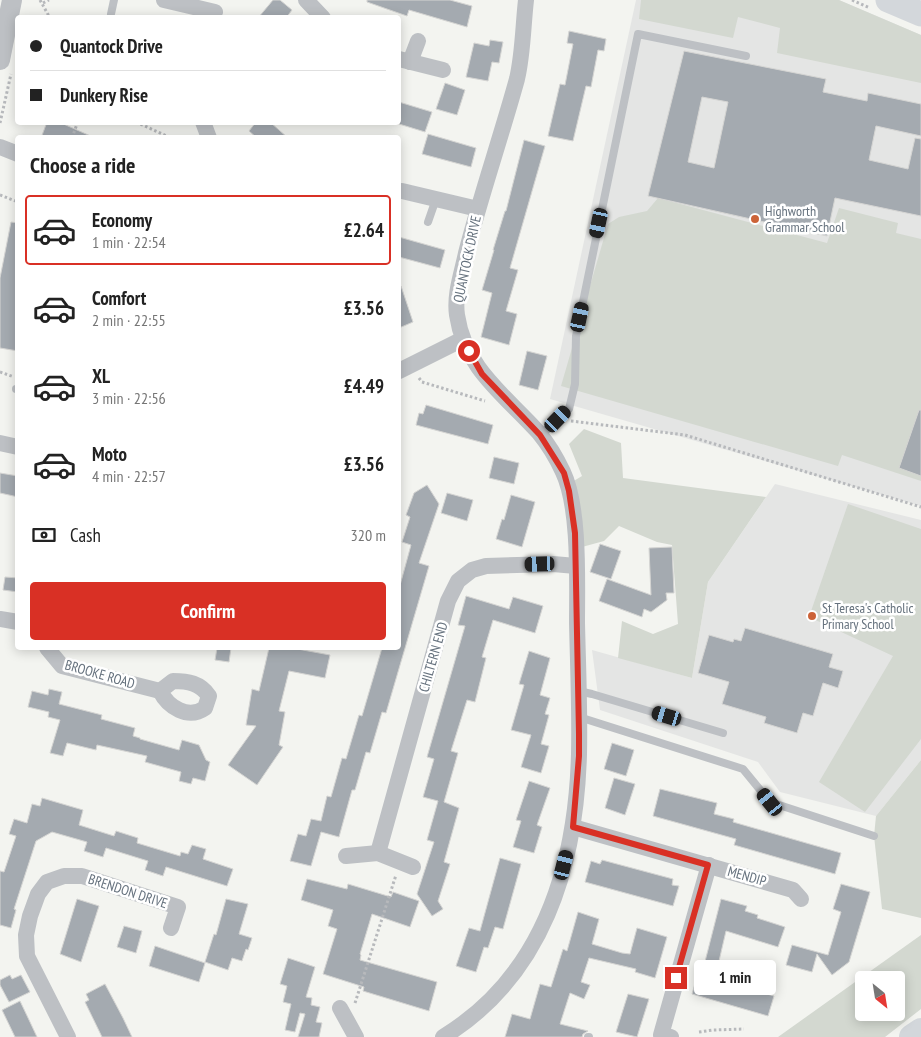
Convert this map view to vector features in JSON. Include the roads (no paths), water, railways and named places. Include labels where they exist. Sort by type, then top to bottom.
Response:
[{"type":"highway","points":[[912,1037],[921,1031]]},
{"type":"main road","points":[[888,0],[921,14]]},
{"type":"street","points":[[6,65],[12,0]]},
{"type":"street","points":[[164,0],[214,10]]},
{"type":"street","points":[[306,0],[320,15]]},
{"type":"street","name":"QUANTOCK DRIVE","points":[[443,1037],[467,1022],[509,980],[535,943],[545,923],[559,885],[573,827],[579,756],[576,566],[571,499],[564,473],[540,435],[482,374],[463,339],[456,313],[457,291],[478,209],[518,76],[526,0]]},
{"type":"street","points":[[418,41],[404,61],[443,70]]},
{"type":"street","points":[[0,147],[15,153]]},
{"type":"street","name":"QUANTOCK DRIVE","points":[[402,190],[478,209]]},
{"type":"street","points":[[401,370],[463,339]]},
{"type":"street","points":[[0,443],[15,446]]},
{"type":"street","name":"CHILTERN END","points":[[378,853],[448,601],[458,581],[472,570],[486,566],[553,564],[576,566]]},
{"type":"street","points":[[0,619],[15,622]]},
{"type":"street","name":"BROOKE ROAD","points":[[49,650],[62,666],[160,691]]},
{"type":"street","name":"MENDIP","points":[[573,827],[793,890],[801,899]]},
{"type":"street","points":[[346,856],[378,853],[406,865]]},
{"type":"street","points":[[663,1036],[708,865]]},
{"type":"street","name":"BRENDON DRIVE","points":[[68,1037],[27,956],[26,935],[30,916],[38,894],[48,882],[64,876],[82,876],[178,908],[171,928]]},
{"type":"street","points":[[348,1006],[356,1037]]},
{"type":"lane","points":[[111,14],[114,0]]},
{"type":"lane","points":[[540,435],[569,409],[576,384],[576,336],[638,34],[746,56]]},
{"type":"lane","points":[[428,222],[436,199]]},
{"type":"lane","points":[[578,691],[723,733]]},
{"type":"lane","points":[[579,717],[743,769],[770,802],[874,836]]},
{"type":"place","name":"Highworth Grammar School","points":[[755,219]]},
{"type":"place","name":"St Teresa's Catholic Primary School","points":[[812,616]]}]
